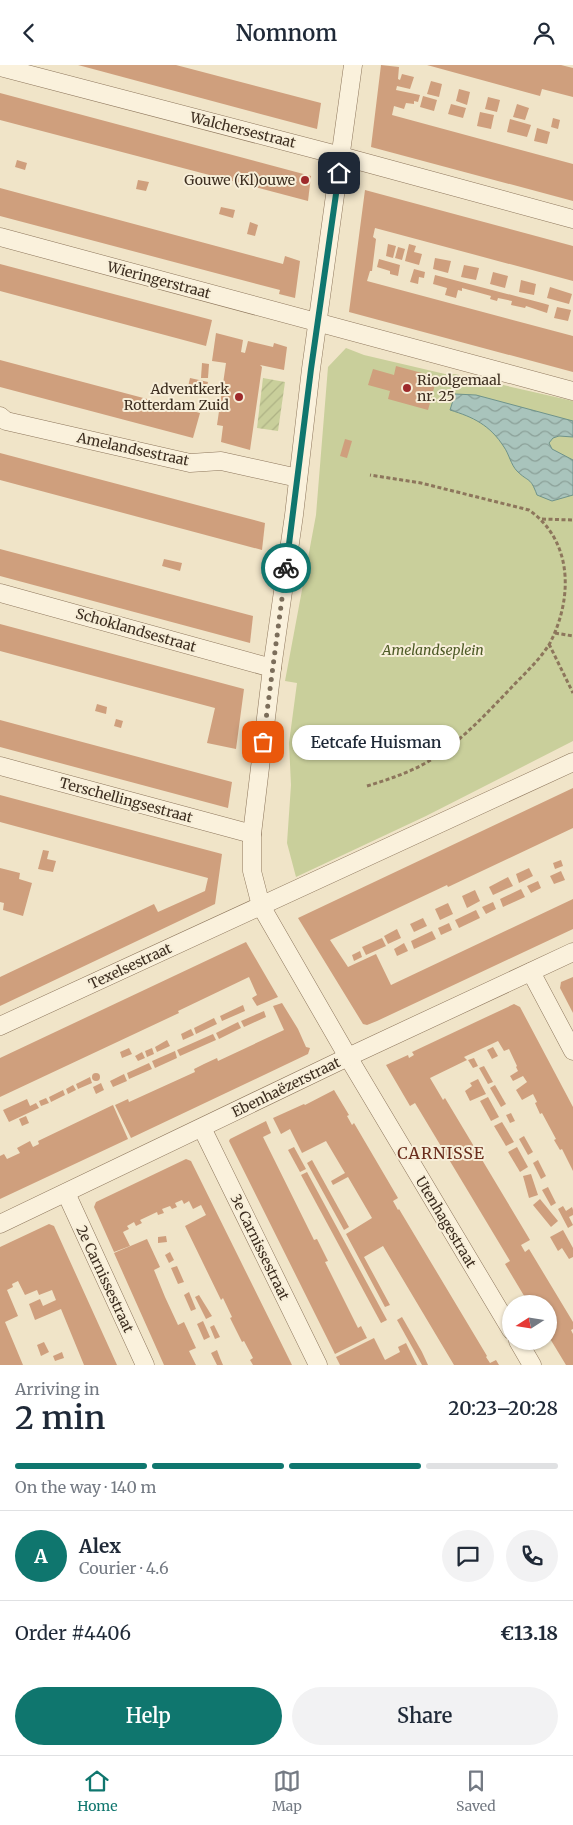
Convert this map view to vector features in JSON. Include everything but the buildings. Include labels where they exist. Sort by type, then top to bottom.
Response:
[{"type":"street","points":[[353,65],[272,668],[252,834],[252,871],[261,906],[573,762]]},
{"type":"street","name":"Walchersestraat","points":[[0,67],[342,155],[573,219]]},
{"type":"street","name":"Wieringerstraat","points":[[0,237],[318,322]]},
{"type":"street","points":[[318,322],[573,391]]},
{"type":"street","name":"Amelandsestraat","points":[[0,417],[6,421],[190,463],[221,461],[298,478]]},
{"type":"street","name":"Schoklandsestraat","points":[[0,593],[272,668]]},
{"type":"street","name":"Terschellingsestraat","points":[[0,766],[252,834]]},
{"type":"street","name":"Texelsestraat","points":[[0,1026],[261,906]]},
{"type":"street","name":"Utenhagestraat","points":[[261,906],[348,1057],[502,1315]]},
{"type":"street","name":"Ebenhaëzerstraat","points":[[0,1224],[348,1057],[573,953]]},
{"type":"street","points":[[531,972],[573,1051]]},
{"type":"street","name":"3e Carnissestraat","points":[[202,1128],[318,1365]]},
{"type":"street","name":"2e Carnissestraat","points":[[66,1193],[145,1365]]},
{"type":"street","points":[[523,1350],[532,1365]]},
{"type":"path","points":[[367,786],[401,775],[433,759],[465,736],[525,673],[549,644],[555,633],[566,599],[568,577],[562,551],[542,519],[529,510],[421,483],[370,475]]},
{"type":"path","points":[[542,519],[573,520]]},
{"type":"path","points":[[555,633],[573,636]]},
{"type":"path","points":[[549,644],[573,693]]},
{"type":"green space","name":"Amelandseplein","points":[[346,348],[364,355],[445,374],[455,374],[573,401],[573,741],[426,816],[296,877],[287,843],[291,785],[289,743],[297,683],[285,681],[316,515],[328,367]]},
{"type":"green space","points":[[263,378],[285,382],[278,431],[257,428]]},
{"type":"water","points":[[455,394],[476,395],[573,421],[573,437],[559,436],[553,438],[549,443],[552,449],[573,460],[573,495],[552,501],[537,495],[531,482],[515,469],[499,439],[487,427],[474,419],[450,410]]},
{"type":"way so far","points":[[263,742],[286,568]]},
{"type":"place","name":"Gouwe (Kl)ouwe","points":[[305,180]]},
{"type":"place","name":"Rioolgemaal nr. 25","points":[[407,388]]},
{"type":"place","name":"Adventkerk Rotterdam Zuid","points":[[239,397]]},
{"type":"place","name":"Eetcafe Huisman","points":[[263,742]]},
{"type":"district","name":"CARNISSE","points":[[441,1153]]},
{"type":"route","points":[[286,568],[311,369],[339,173]]}]
